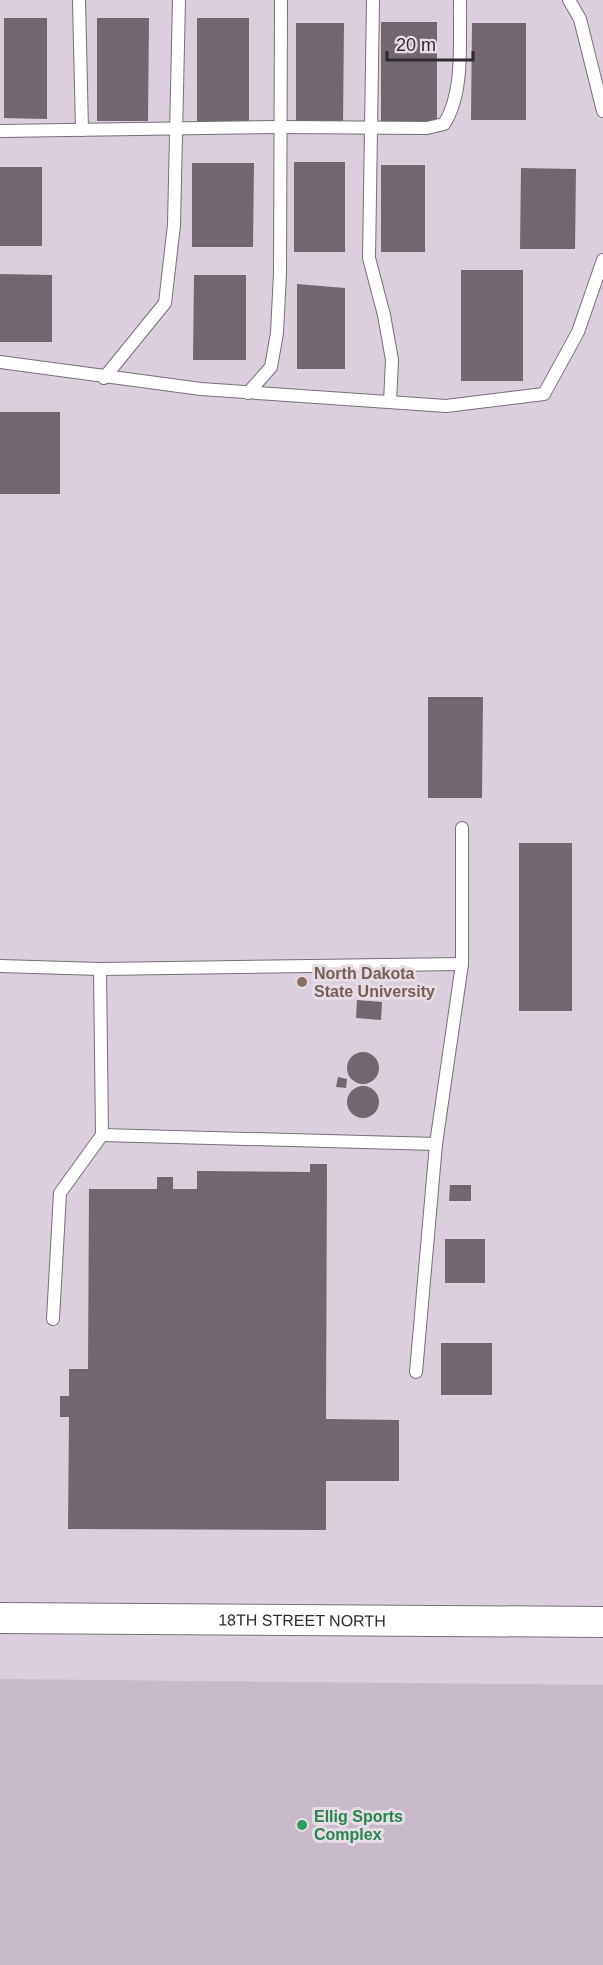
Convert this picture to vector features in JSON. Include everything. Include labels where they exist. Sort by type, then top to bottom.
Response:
[{"type":"street","name":"18TH STREET NORTH","points":[[0,1618],[603,1622]]},
{"type":"lane","points":[[79,0],[82,130]]},
{"type":"lane","points":[[104,378],[165,303],[174,225],[179,0]]},
{"type":"lane","points":[[248,393],[271,367],[277,333],[280,273],[281,0]]},
{"type":"lane","points":[[373,0],[369,258],[384,315],[392,360],[390,402]]},
{"type":"lane","points":[[0,131],[280,127],[427,128],[444,124],[452,112],[459,87],[460,0]]},
{"type":"lane","points":[[568,0],[580,19],[603,111]]},
{"type":"lane","points":[[0,362],[201,390],[446,406],[544,394],[578,332],[603,260]]},
{"type":"lane","points":[[416,1372],[436,1144],[462,964],[462,828]]},
{"type":"lane","points":[[0,966],[100,969],[462,964]]},
{"type":"lane","points":[[53,1319],[60,1193],[102,1135],[100,969]]},
{"type":"lane","points":[[102,1135],[436,1144]]},
{"type":"shaded area","name":"North Dakota State University","points":[[0,0],[603,0],[603,1965],[0,1965]]},
{"type":"shaded area","name":"Ellig Sports Complex","points":[[0,1679],[603,1685],[603,1965],[0,1965]]},
{"type":"building","points":[[4,18],[47,18],[47,119],[4,118]]},
{"type":"building","points":[[97,18],[149,18],[148,121],[97,121]]},
{"type":"building","points":[[197,18],[249,18],[249,125],[197,125]]},
{"type":"building","points":[[381,22],[437,22],[437,121],[381,121]]},
{"type":"building","points":[[296,23],[344,23],[343,125],[296,125]]},
{"type":"building","points":[[472,23],[526,23],[526,120],[471,120]]},
{"type":"building","points":[[294,162],[345,162],[345,252],[294,252]]},
{"type":"building","points":[[192,163],[254,163],[253,247],[192,247]]},
{"type":"building","points":[[381,165],[425,165],[425,252],[381,252]]},
{"type":"building","points":[[0,167],[42,167],[42,246],[0,246]]},
{"type":"building","points":[[521,168],[576,169],[575,249],[520,249]]},
{"type":"building","points":[[461,270],[523,270],[523,381],[461,381]]},
{"type":"building","points":[[0,274],[52,275],[52,342],[0,342]]},
{"type":"building","points":[[194,275],[246,275],[246,360],[193,360]]},
{"type":"building","points":[[297,284],[345,288],[345,369],[297,369]]},
{"type":"building","points":[[0,412],[60,412],[60,494],[0,494]]},
{"type":"building","points":[[428,697],[483,697],[482,798],[428,798]]},
{"type":"building","points":[[519,843],[572,843],[572,1011],[519,1011]]},
{"type":"building","points":[[357,1000],[382,1002],[381,1020],[356,1018]]},
{"type":"building","points":[[363,1052],[375,1056],[379,1068],[375,1080],[363,1084],[351,1080],[347,1068],[351,1056]]},
{"type":"building","points":[[338,1077],[347,1079],[346,1088],[336,1087]]},
{"type":"building","points":[[363,1086],[375,1090],[379,1102],[375,1114],[363,1118],[351,1114],[347,1102],[351,1090]]},
{"type":"building","points":[[310,1164],[327,1164],[326,1419],[399,1420],[399,1481],[326,1481],[326,1530],[68,1529],[69,1417],[60,1417],[60,1396],[69,1396],[69,1369],[88,1369],[89,1189],[157,1189],[157,1177],[173,1177],[173,1189],[197,1189],[197,1171],[310,1172]]},
{"type":"building","points":[[450,1185],[471,1185],[471,1201],[449,1201]]},
{"type":"building","points":[[445,1239],[485,1239],[485,1283],[445,1283]]},
{"type":"building","points":[[441,1343],[492,1343],[492,1395],[441,1395]]},
{"type":"place","name":"North Dakota State University","points":[[302,982]]},
{"type":"place","name":"Ellig Sports Complex","points":[[302,1825]]}]
